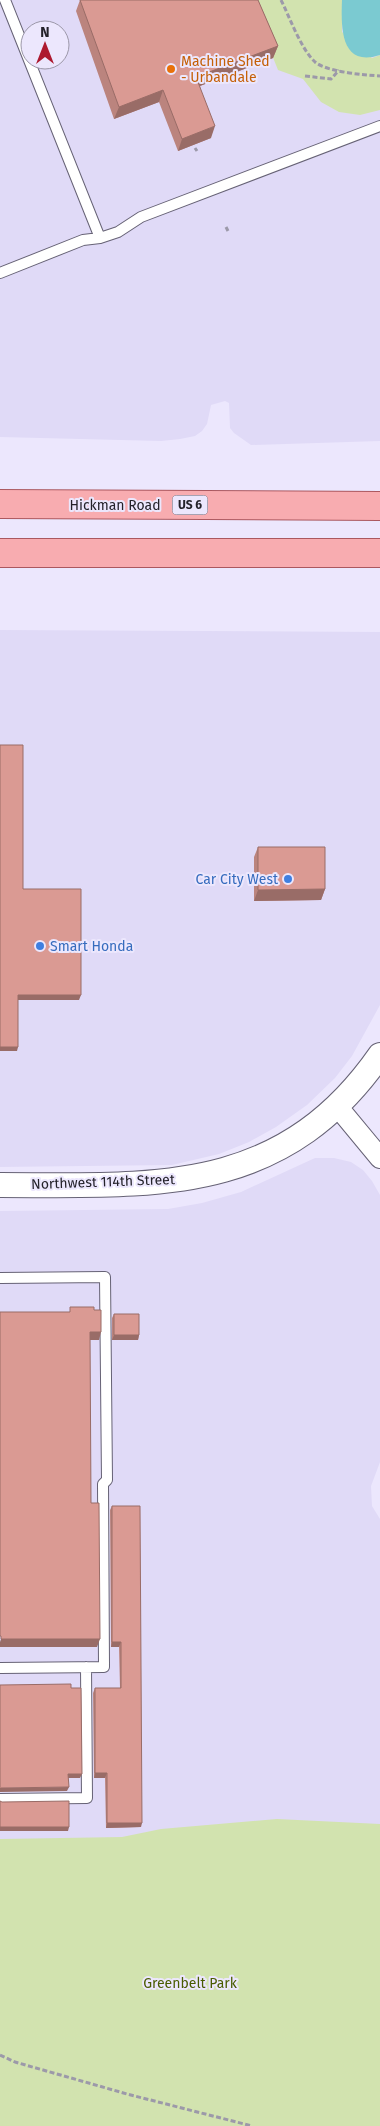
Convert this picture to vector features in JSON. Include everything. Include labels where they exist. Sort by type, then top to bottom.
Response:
[{"type":"main road","name":"Hickman Road","points":[[0,504],[380,506]]},
{"type":"main road","points":[[0,553],[380,553]]},
{"type":"street","name":"Northwest 114th Street","points":[[0,1185],[132,1185],[183,1180],[221,1172],[256,1159],[285,1144],[337,1106],[360,1083],[380,1055]]},
{"type":"street","points":[[337,1106],[380,1158]]},
{"type":"lane","points":[[5,0],[100,238]]},
{"type":"lane","points":[[0,274],[83,240],[100,238],[118,232],[141,217],[380,126]]},
{"type":"lane","points":[[0,1278],[105,1277],[107,1480],[103,1484],[104,1667],[0,1668]]},
{"type":"lane","points":[[0,1799],[87,1798],[86,1667]]},
{"type":"path","points":[[281,0],[309,55],[317,64],[339,70],[380,76]]},
{"type":"path","points":[[304,76],[331,79],[339,70]]},
{"type":"path","points":[[226,227],[228,231]]},
{"type":"path","points":[[0,2056],[127,2094],[252,2126]]},
{"type":"shaded area","points":[[0,0],[380,0],[380,441],[251,445],[230,428],[229,403],[225,401],[211,405],[207,424],[195,436],[161,441],[0,437]]},
{"type":"shaded area","points":[[342,0],[380,0],[380,55],[357,56],[350,50],[343,33]]},
{"type":"shaded area","points":[[0,630],[380,632],[380,1005],[352,1056],[335,1078],[307,1105],[276,1127],[249,1142],[219,1154],[172,1165],[0,1167]]},
{"type":"shaded area","points":[[315,1158],[334,1158],[351,1162],[363,1170],[380,1195],[380,1462],[371,1486],[372,1506],[380,1519],[380,1839],[0,1839],[0,1211],[168,1209],[202,1203],[241,1192]]},
{"type":"green space","points":[[250,0],[342,0],[342,32],[372,58],[380,55],[380,110],[360,115],[339,112],[321,102],[303,79],[278,70]]},
{"type":"green space","name":"Greenbelt Park","points":[[277,1819],[380,1824],[380,2126],[0,2126],[0,1839],[122,1837],[161,1829]]},
{"type":"building","name":"Machine Shed - Urbandale","points":[[80,0],[258,0],[278,46],[196,77],[215,126],[182,139],[163,90],[119,107]]},
{"type":"building","name":"Smart Honda","points":[[0,745],[23,745],[23,889],[81,889],[81,995],[18,995],[18,1047],[0,1047]]},
{"type":"building","name":"Car City West","points":[[258,847],[325,847],[325,889],[258,890]]},
{"type":"building","points":[[70,1307],[94,1307],[94,1310],[101,1310],[101,1332],[90,1332],[91,1503],[99,1503],[100,1639],[1,1639],[0,1312],[70,1312]]},
{"type":"building","points":[[114,1314],[139,1314],[139,1335],[114,1335]]},
{"type":"building","points":[[112,1506],[140,1506],[142,1823],[107,1823],[107,1773],[95,1773],[95,1688],[121,1688],[121,1642],[112,1642]]},
{"type":"building","points":[[71,1684],[71,1688],[81,1688],[82,1774],[68,1774],[69,1787],[0,1789],[0,1685]]},
{"type":"building","points":[[0,1801],[69,1801],[69,1827],[0,1827]]},
{"type":"place","name":"Machine Shed - Urbandale","points":[[171,69]]},
{"type":"place","name":"Car City West","points":[[288,879]]},
{"type":"place","name":"Smart Honda","points":[[40,946]]}]
